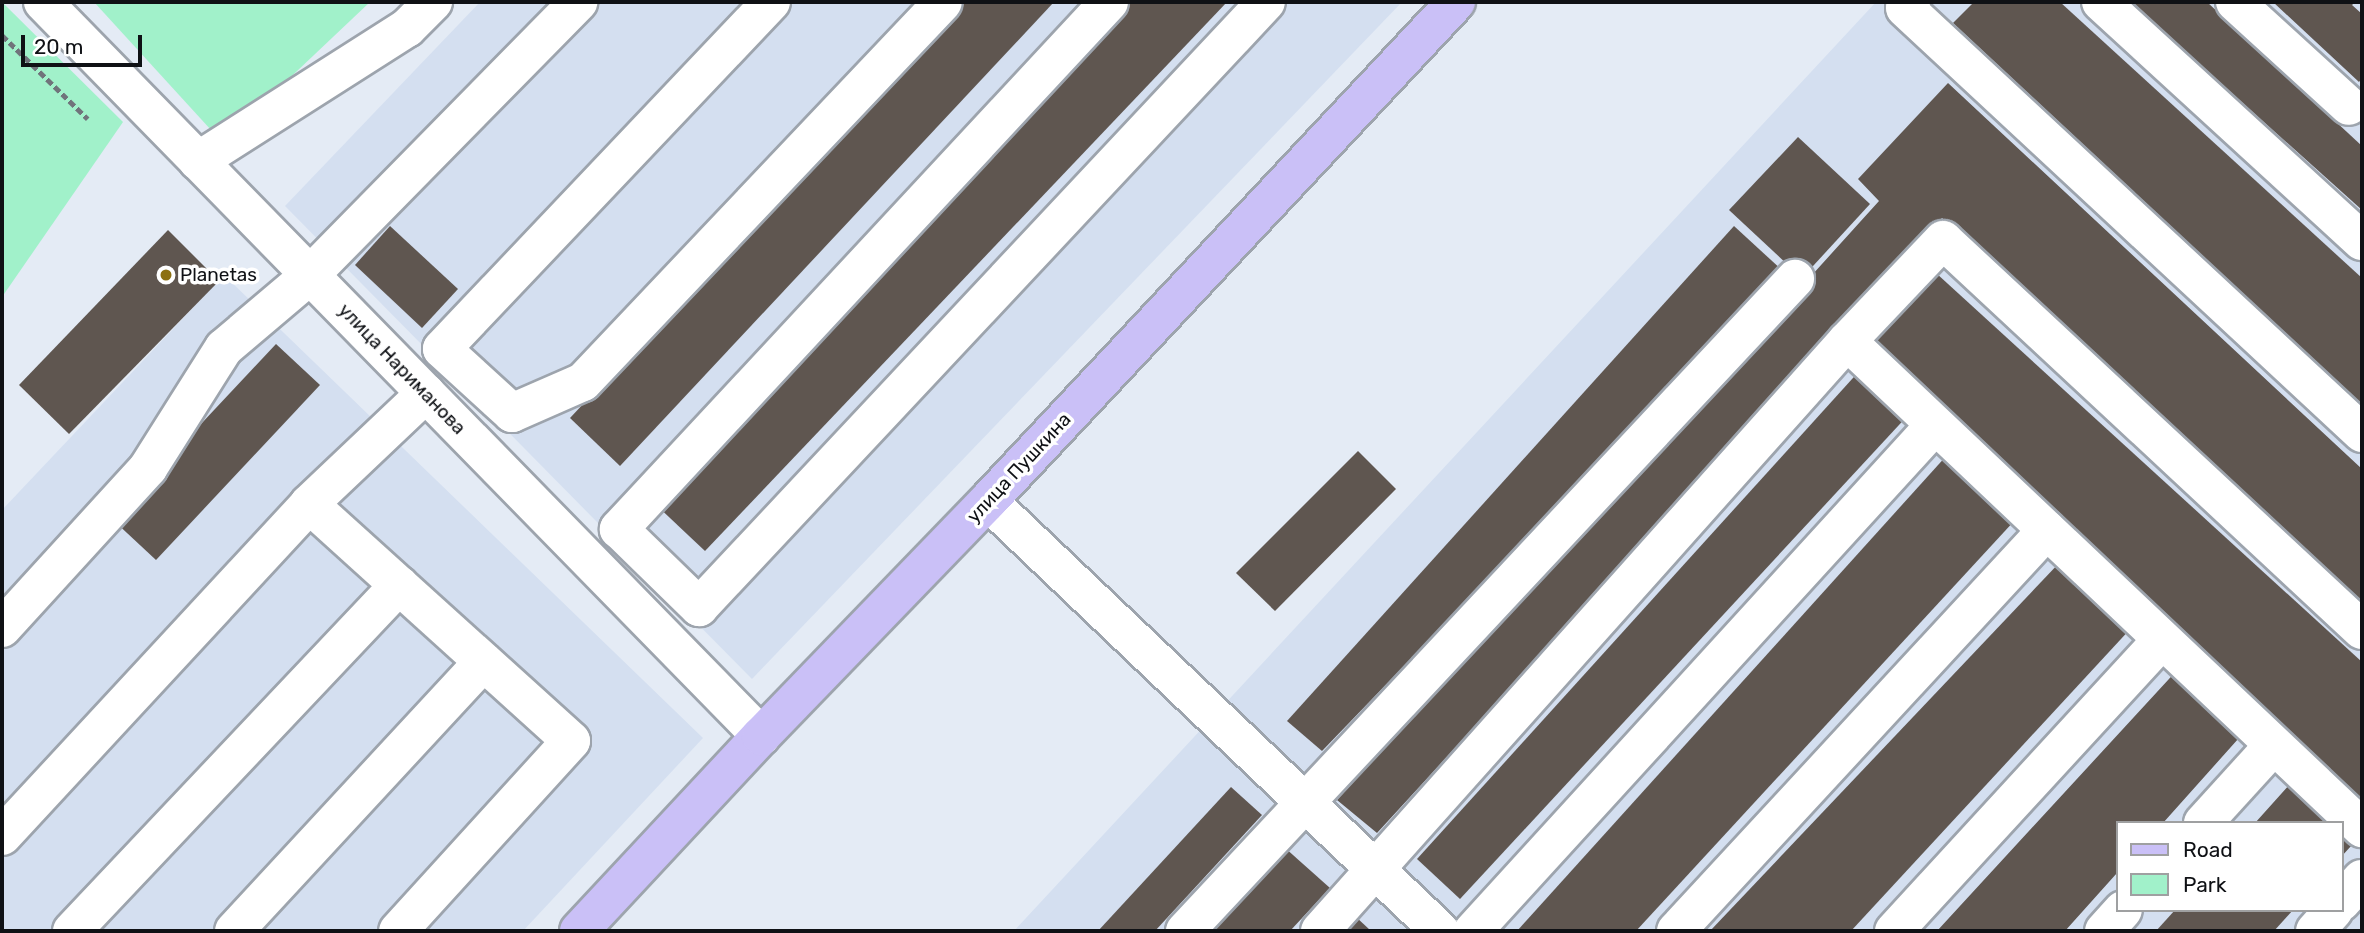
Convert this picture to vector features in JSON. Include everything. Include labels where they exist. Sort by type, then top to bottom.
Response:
[{"type":"main road","name":"улица Пушкина","points":[[579,931],[761,736],[988,501],[1456,2]]},
{"type":"street","name":"улица Нариманова","points":[[43,2],[761,736]]},
{"type":"street","points":[[198,160],[407,28],[433,2]]},
{"type":"street","points":[[2,628],[148,468],[223,348],[310,275],[578,2]]},
{"type":"street","points":[[512,413],[442,349],[771,2]]},
{"type":"street","points":[[478,446],[512,413],[583,383],[943,2]]},
{"type":"street","points":[[1109,2],[620,529],[699,607],[1266,2]]},
{"type":"street","points":[[1911,2],[1905,8],[2362,433]]},
{"type":"street","points":[[2101,2],[2362,241]]},
{"type":"street","points":[[2235,2],[2349,106]]},
{"type":"street","points":[[1320,931],[1847,341],[1943,240],[2362,630]]},
{"type":"street","points":[[1185,931],[1795,279]]},
{"type":"street","points":[[1847,341],[2362,828]]},
{"type":"street","points":[[2,836],[309,504],[426,393]]},
{"type":"street","points":[[1473,931],[1936,425]]},
{"type":"street","points":[[988,501],[1440,931]]},
{"type":"street","points":[[309,504],[571,741],[398,931]]},
{"type":"street","points":[[1676,931],[2047,530]]},
{"type":"street","points":[[72,931],[399,585]]},
{"type":"street","points":[[1894,931],[2162,640]]},
{"type":"street","points":[[234,931],[483,662]]},
{"type":"street","points":[[2205,821],[2274,744]]},
{"type":"street","points":[[2343,900],[2362,879]]},
{"type":"street","points":[[2104,931],[2121,912]]},
{"type":"street","points":[[2315,931],[2332,912]]},
{"type":"path","points":[[2,35],[88,119]]},
{"type":"shaded area","points":[[480,2],[1402,2],[752,679],[285,206]]},
{"type":"shaded area","points":[[1876,2],[2362,2],[2362,931],[1014,931]]},
{"type":"shaded area","points":[[224,275],[703,738],[523,931],[2,931],[2,510]]},
{"type":"green space","points":[[2,2],[123,122],[2,297]]},
{"type":"green space","points":[[94,2],[370,2],[222,142]]},
{"type":"building","points":[[960,2],[1054,2],[620,466],[570,418]]},
{"type":"building","points":[[1128,2],[1227,2],[705,551],[653,502]]},
{"type":"building","points":[[1974,2],[2060,2],[2362,278],[2362,405],[1953,23]]},
{"type":"building","points":[[2130,2],[2207,2],[2362,146],[2362,210]]},
{"type":"building","points":[[2273,2],[2355,2],[2352,5],[2362,14],[2362,78],[2359,82]]},
{"type":"building","points":[[1948,83],[2362,469],[2362,608],[1942,218],[1377,833],[1337,800],[1879,201],[1858,179]]},
{"type":"building","points":[[1798,137],[1870,204],[1802,278],[1729,210]]},
{"type":"building","points":[[390,226],[458,289],[422,328],[355,265]]},
{"type":"building","points":[[1734,226],[1784,272],[1322,751],[1287,721]]},
{"type":"building","points":[[168,230],[219,281],[69,434],[19,385]]},
{"type":"building","points":[[1936,273],[2362,662],[2362,802],[1866,342]]},
{"type":"building","points":[[276,344],[320,385],[156,560],[112,519]]},
{"type":"building","points":[[1862,368],[1911,412],[1460,899],[1417,859]]},
{"type":"building","points":[[1358,451],[1396,489],[1275,611],[1236,573]]},
{"type":"building","points":[[1948,454],[2016,519],[1636,931],[1517,931]]},
{"type":"building","points":[[2061,561],[2133,626],[1851,931],[1710,931]]},
{"type":"building","points":[[2180,667],[2247,729],[2165,821],[2116,821],[2116,874],[2065,931],[1937,931]]},
{"type":"building","points":[[2298,775],[2362,834],[2343,855],[2343,821],[2257,821]]},
{"type":"building","points":[[1231,787],[1262,815],[1155,931],[1098,931]]},
{"type":"building","points":[[1284,847],[1330,888],[1290,931],[1208,931]]},
{"type":"building","points":[[2173,912],[2291,912],[2274,931],[2156,931]]},
{"type":"building","points":[[1355,916],[1371,931],[1341,931]]},
{"type":"place","name":"Planetas","points":[[166,275]]}]
